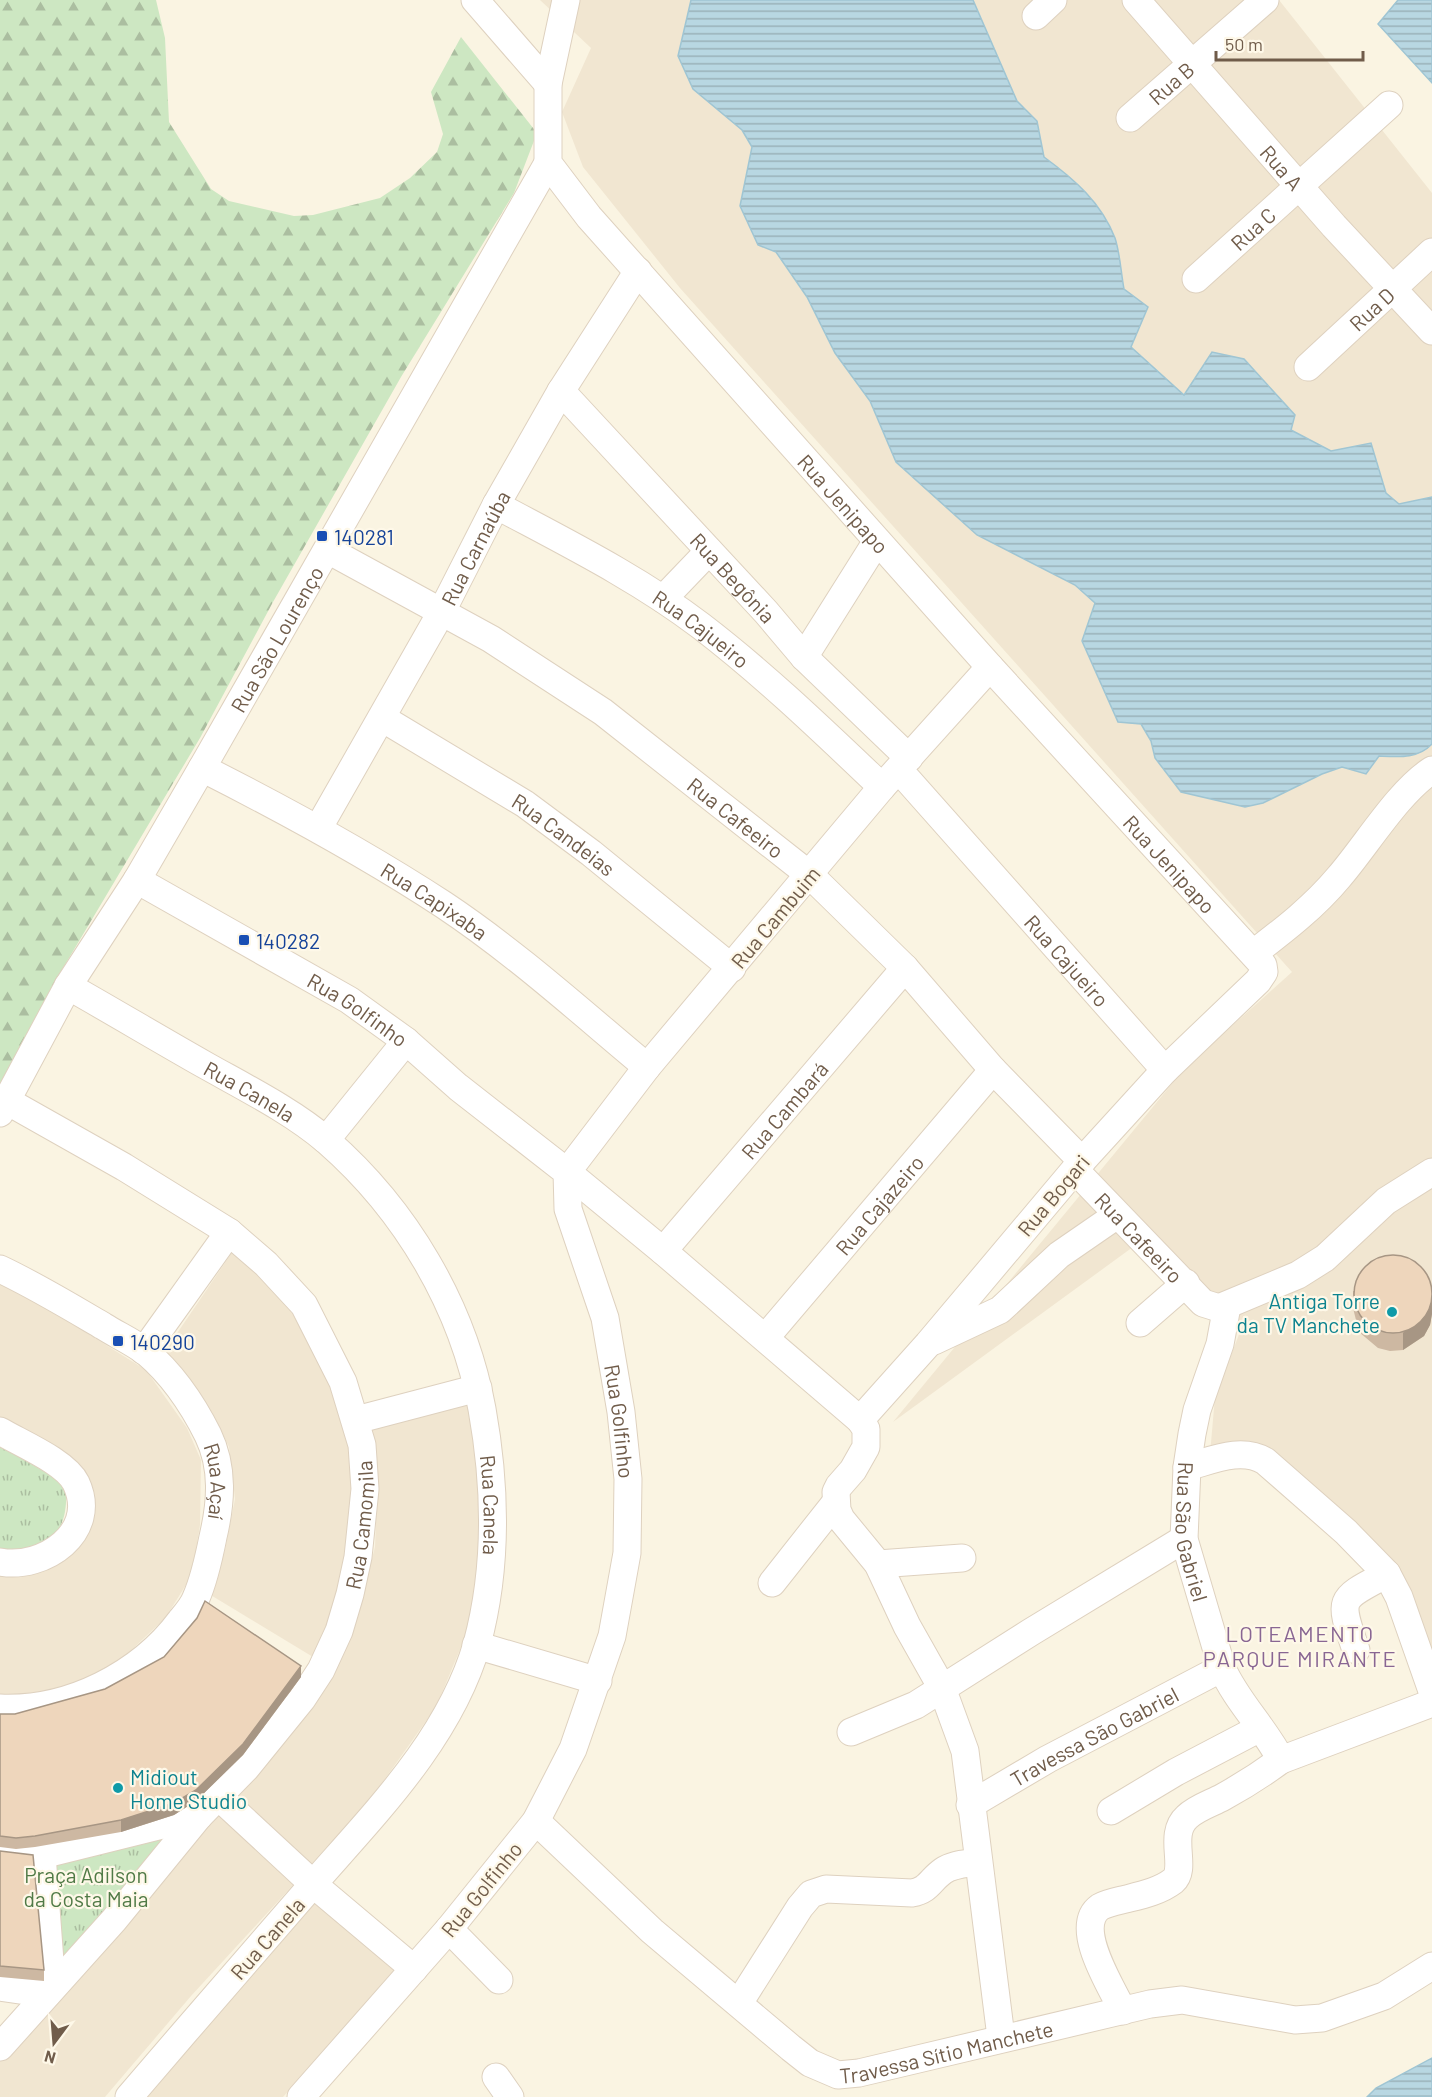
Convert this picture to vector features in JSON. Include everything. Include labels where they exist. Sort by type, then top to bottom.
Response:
[{"type":"street","points":[[476,0],[548,84]]},
{"type":"street","points":[[548,163],[548,84],[566,0]]},
{"type":"street","name":"Rua A","points":[[1136,0],[1334,226],[1393,286],[1432,331]]},
{"type":"street","name":"Rua B","points":[[1130,118],[1265,0]]},
{"type":"street","name":"Rua C","points":[[1196,279],[1389,105]]},
{"type":"street","name":"Rua Jenipapo","points":[[548,163],[589,217],[877,541],[1254,953]]},
{"type":"street","name":"Rua São Lourenço","points":[[3,1107],[68,986],[137,880],[548,163]]},
{"type":"street","name":"Rua D","points":[[1308,367],[1432,252]]},
{"type":"street","name":"Rua Carnaúba","points":[[319,827],[442,611],[496,505],[561,392],[638,271]]},
{"type":"street","name":"Rua Begônia","points":[[561,392],[804,657],[897,772]]},
{"type":"street","name":"Rua Cajueiro","points":[[496,505],[663,600],[701,626],[776,689],[897,772],[1164,1070]]},
{"type":"street","points":[[804,657],[877,541]]},
{"type":"street","name":"Rua Cafeeiro","points":[[328,550],[491,639],[603,712],[677,768],[811,876],[905,968],[993,1071],[1078,1165],[1117,1215],[1206,1297]]},
{"type":"street","points":[[663,600],[709,551]]},
{"type":"street","name":"Rua Cambuim","points":[[567,1172],[647,1067],[897,772],[990,667]]},
{"type":"street","name":"Rua Candeias","points":[[382,718],[525,804],[591,853],[732,968]]},
{"type":"street","name":"Rua Capixaba","points":[[202,768],[319,827],[445,906],[513,957],[647,1067]]},
{"type":"street","points":[[1254,953],[1296,921],[1338,879],[1411,788],[1432,770]]},
{"type":"street","name":"Rua Golfinho","points":[[137,880],[349,1000],[406,1041],[458,1087],[567,1172],[568,1209],[605,1318],[621,1412],[628,1479],[627,1553],[612,1636],[573,1749],[536,1821],[449,1929],[301,2097]]},
{"type":"street","name":"Rua Bogari","points":[[860,1420],[928,1344],[1078,1165],[1164,1070],[1258,981],[1264,972],[1260,959],[1254,953]]},
{"type":"street","name":"Rua Cambará","points":[[663,1251],[905,968]]},
{"type":"street","name":"Rua Canela","points":[[68,986],[255,1093],[326,1140],[386,1202],[426,1256],[459,1330],[478,1388],[491,1462],[493,1530],[491,1564],[476,1645],[456,1694],[427,1744],[368,1823],[129,2097]]},
{"type":"street","points":[[326,1140],[406,1041]]},
{"type":"street","name":"Rua Cajazeiro","points":[[765,1337],[993,1071]]},
{"type":"street","name":"Rua Camomila","points":[[0,2047],[114,1920],[199,1816],[246,1768],[302,1699],[321,1670],[339,1631],[358,1557],[365,1489],[362,1445],[343,1382],[304,1305],[266,1264],[229,1232],[124,1167],[3,1107]]},
{"type":"street","points":[[567,1172],[765,1337],[860,1420],[866,1430],[866,1447],[853,1470],[839,1486],[839,1510],[878,1564],[907,1626],[942,1688],[964,1751],[1001,2037]]},
{"type":"street","points":[[1140,1323],[1206,1297],[1298,1275],[1326,1258],[1386,1201],[1432,1172]]},
{"type":"street","points":[[928,1344],[1000,1310],[1050,1262],[1117,1215]]},
{"type":"street","points":[[144,1351],[229,1232]]},
{"type":"street","name":"Rua Açaí","points":[[0,1269],[35,1285],[144,1351],[164,1369],[187,1400],[208,1435],[218,1459],[219,1504],[209,1554],[196,1600],[168,1637],[143,1661],[112,1681],[86,1692],[17,1709],[0,1708]]},
{"type":"street","name":"Rua São Gabriel","points":[[1206,1297],[1220,1344],[1197,1410],[1187,1467],[1184,1539],[1222,1668],[1239,1701],[1281,1760]]},
{"type":"street","points":[[356,1420],[478,1388]]},
{"type":"street","points":[[0,1431],[66,1471],[76,1483],[80,1499],[76,1528],[66,1543],[49,1556],[30,1562],[0,1562]]},
{"type":"street","points":[[1187,1467],[1230,1455],[1255,1455],[1346,1532],[1387,1574],[1399,1597],[1432,1691]]},
{"type":"street","points":[[772,1583],[839,1510]]},
{"type":"street","points":[[851,1732],[916,1705],[1184,1539]]},
{"type":"street","points":[[878,1564],[962,1558]]},
{"type":"street","points":[[1356,1650],[1343,1611],[1345,1602],[1349,1594],[1387,1574]]},
{"type":"street","points":[[476,1645],[598,1681]]},
{"type":"street","name":"Travessa São Gabriel","points":[[970,1805],[1048,1759],[1222,1668]]},
{"type":"street","points":[[1123,2011],[1093,1949],[1089,1927],[1093,1915],[1101,1906],[1156,1890],[1174,1880],[1179,1869],[1176,1840],[1187,1816],[1249,1782],[1281,1760],[1432,1703]]},
{"type":"street","points":[[1111,1811],[1176,1772],[1260,1728]]},
{"type":"street","points":[[218,1796],[314,1884],[414,1969]]},
{"type":"street","points":[[0,1853],[42,1855],[199,1816]]},
{"type":"street","name":"Travessa Sítio Manchete","points":[[536,1821],[652,1931],[810,2063],[838,2075],[859,2073],[1001,2037],[1182,2001],[1295,2020],[1322,2018],[1384,1996],[1432,1966]]},
{"type":"street","points":[[0,1987],[50,1991],[42,1855]]},
{"type":"street","points":[[739,2003],[800,1907],[811,1894],[826,1889],[912,1893],[924,1891],[942,1872],[953,1866],[977,1862]]},
{"type":"street","points":[[449,1929],[499,1980]]},
{"type":"shaded area","points":[[540,0],[1279,0],[1432,193],[1432,1650],[1418,1620],[1250,1449],[1210,1454],[1215,1397],[1243,1324],[1148,1236],[893,1422],[1185,1068],[1292,972],[680,288],[583,167],[562,112],[591,48]]},
{"type":"shaded area","points":[[233,1251],[275,1287],[313,1346],[339,1398],[349,1446],[354,1502],[352,1555],[318,1660],[209,1594],[225,1550],[235,1499],[229,1447],[212,1412],[165,1351]]},
{"type":"shaded area","points":[[0,1279],[146,1370],[187,1428],[201,1460],[200,1525],[192,1575],[166,1617],[120,1661],[85,1679],[56,1689],[4,1697],[0,1696],[0,1570],[31,1570],[87,1495],[0,1420]]},
{"type":"shaded area","points":[[470,1402],[479,1439],[482,1562],[469,1628],[436,1707],[375,1793],[313,1865],[236,1794],[355,1624],[375,1547],[378,1473],[368,1424]]},
{"type":"shaded area","points":[[219,1815],[293,1885],[191,1996],[105,2097],[0,2097],[0,2058],[80,1965]]},
{"type":"shaded area","points":[[317,1900],[398,1970],[283,2097],[147,2097],[258,1964]]},
{"type":"green space","points":[[0,0],[156,0],[165,38],[169,122],[211,189],[229,201],[294,216],[313,215],[380,198],[410,178],[437,152],[443,134],[431,92],[461,37],[537,133],[514,193],[401,377],[273,602],[200,738],[63,968],[0,1084]]},
{"type":"green space","points":[[0,1446],[66,1484],[66,1502],[60,1527],[53,1536],[32,1547],[0,1552]]},
{"type":"green space","name":"Praça Adilson da Costa Maia","points":[[179,1833],[55,1973],[54,1858]]},
{"type":"water","points":[[691,0],[973,0],[1017,101],[1037,121],[1044,157],[1086,192],[1102,213],[1117,244],[1124,289],[1148,307],[1131,347],[1184,395],[1212,352],[1244,359],[1295,415],[1291,430],[1331,451],[1371,443],[1386,493],[1399,504],[1432,497],[1432,744],[1427,749],[1414,755],[1401,757],[1379,756],[1366,774],[1342,767],[1322,774],[1263,803],[1245,807],[1181,792],[1155,758],[1151,741],[1141,724],[1118,722],[1082,641],[1095,603],[1075,585],[977,535],[896,462],[870,401],[835,353],[807,297],[776,252],[758,245],[740,206],[752,147],[742,130],[693,89],[678,56]]},
{"type":"water","points":[[1398,0],[1432,0],[1432,83],[1378,24]]},
{"type":"water","points":[[1432,2058],[1432,2097],[1367,2097],[1376,2088]]},
{"type":"building","name":"Antiga Torre da TV Manchete","points":[[1393,1255],[1408,1258],[1421,1266],[1429,1279],[1432,1294],[1429,1309],[1421,1322],[1408,1330],[1393,1333],[1378,1330],[1365,1322],[1357,1309],[1354,1294],[1357,1279],[1365,1266],[1378,1258]]},
{"type":"building","points":[[205,1601],[301,1666],[243,1744],[196,1790],[174,1803],[121,1820],[35,1836],[16,1838],[0,1836],[0,1714],[15,1714],[105,1689],[164,1657],[197,1618]]},
{"type":"building","points":[[0,1851],[33,1855],[44,1970],[0,1966]]},
{"type":"place","name":"140281","points":[[322,536]]},
{"type":"place","name":"140282","points":[[244,940]]},
{"type":"place","name":"Antiga Torre da TV Manchete","points":[[1392,1312]]},
{"type":"place","name":"140290","points":[[118,1341]]},
{"type":"place","name":"Midiout Home Studio","points":[[118,1788]]},
{"type":"district","name":"LOTEAMENTO PARQUE MIRANTE","points":[[1300,1646]]}]
